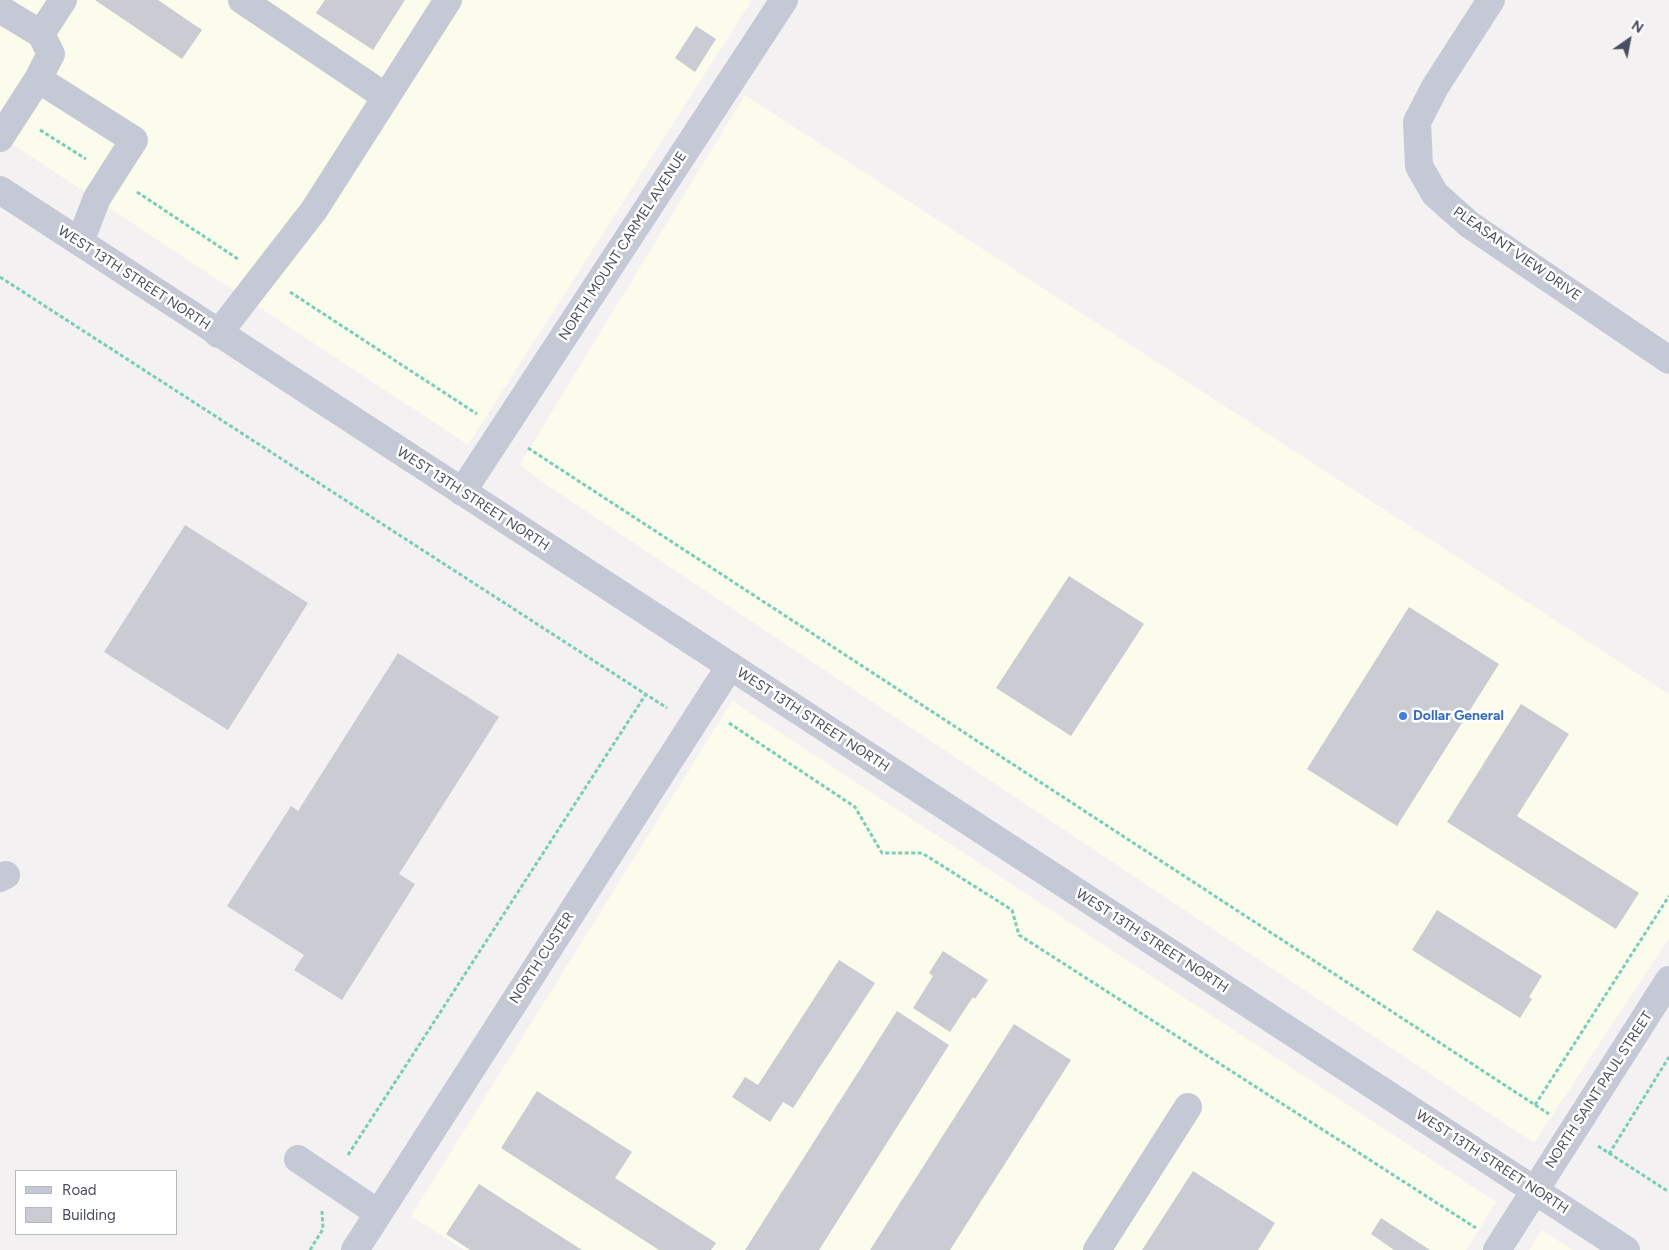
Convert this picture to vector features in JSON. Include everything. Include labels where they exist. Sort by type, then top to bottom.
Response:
[{"type":"street","points":[[41,34],[63,0]]},
{"type":"street","points":[[242,0],[386,97]]},
{"type":"street","points":[[218,334],[314,210],[448,0]]},
{"type":"street","name":"NORTH MOUNT CARMEL AVENUE","points":[[462,492],[784,0]]},
{"type":"street","name":"PLEASANT VIEW DRIVE","points":[[1491,0],[1435,87],[1417,122],[1419,166],[1435,194],[1470,225],[1669,360]]},
{"type":"street","points":[[0,9],[41,34],[51,54],[38,79],[0,138]]},
{"type":"street","points":[[38,79],[134,140],[97,198],[80,242]]},
{"type":"street","name":"WEST 13TH STREET NORTH","points":[[0,190],[218,334],[1535,1190],[1592,1241],[1626,1250]]},
{"type":"street","name":"NORTH CUSTER","points":[[355,1250],[730,666]]},
{"type":"street","name":"NORTH SAINT PAUL STREET","points":[[1499,1247],[1669,980]]},
{"type":"street","points":[[1097,1250],[1188,1107]]},
{"type":"street","points":[[298,1159],[378,1214]]},
{"type":"path","points":[[16,114],[1669,1192]]},
{"type":"path","points":[[0,277],[668,708],[726,721],[855,807],[882,853],[922,853],[1012,910],[1019,935],[1499,1247]]},
{"type":"path","points":[[310,1250],[323,1229],[320,1197],[646,694]]},
{"type":"path","points":[[1535,1105],[1669,896]]},
{"type":"path","points":[[1609,1154],[1669,1057]]},
{"type":"shaded area","points":[[6,0],[752,0],[468,445],[0,136],[0,10]]},
{"type":"shaded area","points":[[745,95],[1669,694],[1669,938],[1534,1143],[538,479],[520,464]]},
{"type":"shaded area","points":[[732,701],[1496,1202],[1466,1250],[464,1250],[411,1216]]},
{"type":"shaded area","points":[[1542,1230],[1572,1250],[1529,1250]]},
{"type":"building","points":[[95,0],[158,0],[202,30],[182,59]]},
{"type":"building","points":[[325,0],[405,0],[373,50],[316,13]]},
{"type":"building","points":[[696,26],[716,39],[695,72],[675,58]]},
{"type":"building","points":[[185,525],[308,603],[228,730],[104,652]]},
{"type":"building","points":[[1069,576],[1144,624],[1071,736],[996,688]]},
{"type":"building","name":"Dollar General","points":[[1409,607],[1499,664],[1397,826],[1307,769]]},
{"type":"building","points":[[398,653],[499,717],[399,874],[415,884],[342,1000],[294,970],[304,955],[227,906],[291,806],[298,811]]},
{"type":"building","points":[[1521,704],[1569,734],[1517,816],[1639,893],[1616,929],[1447,822]]},
{"type":"building","points":[[1437,910],[1542,976],[1529,997],[1532,999],[1520,1018],[1412,950]]},
{"type":"building","points":[[943,951],[988,980],[975,999],[973,997],[950,1032],[913,1008],[933,976],[929,973]]},
{"type":"building","points":[[839,960],[875,983],[793,1108],[783,1102],[770,1122],[732,1097],[745,1077],[758,1085]]},
{"type":"building","points":[[897,1011],[949,1045],[819,1250],[745,1250]]},
{"type":"building","points":[[1014,1024],[1071,1060],[950,1250],[870,1250]]},
{"type":"building","points":[[537,1091],[632,1152],[615,1178],[716,1243],[711,1250],[659,1250],[501,1148]]},
{"type":"building","points":[[1193,1171],[1275,1223],[1258,1250],[1142,1250]]},
{"type":"building","points":[[479,1184],[582,1250],[470,1250],[446,1234]]},
{"type":"building","points":[[1381,1218],[1430,1250],[1394,1250],[1371,1234]]},
{"type":"place","name":"Dollar General","points":[[1403,716]]}]
